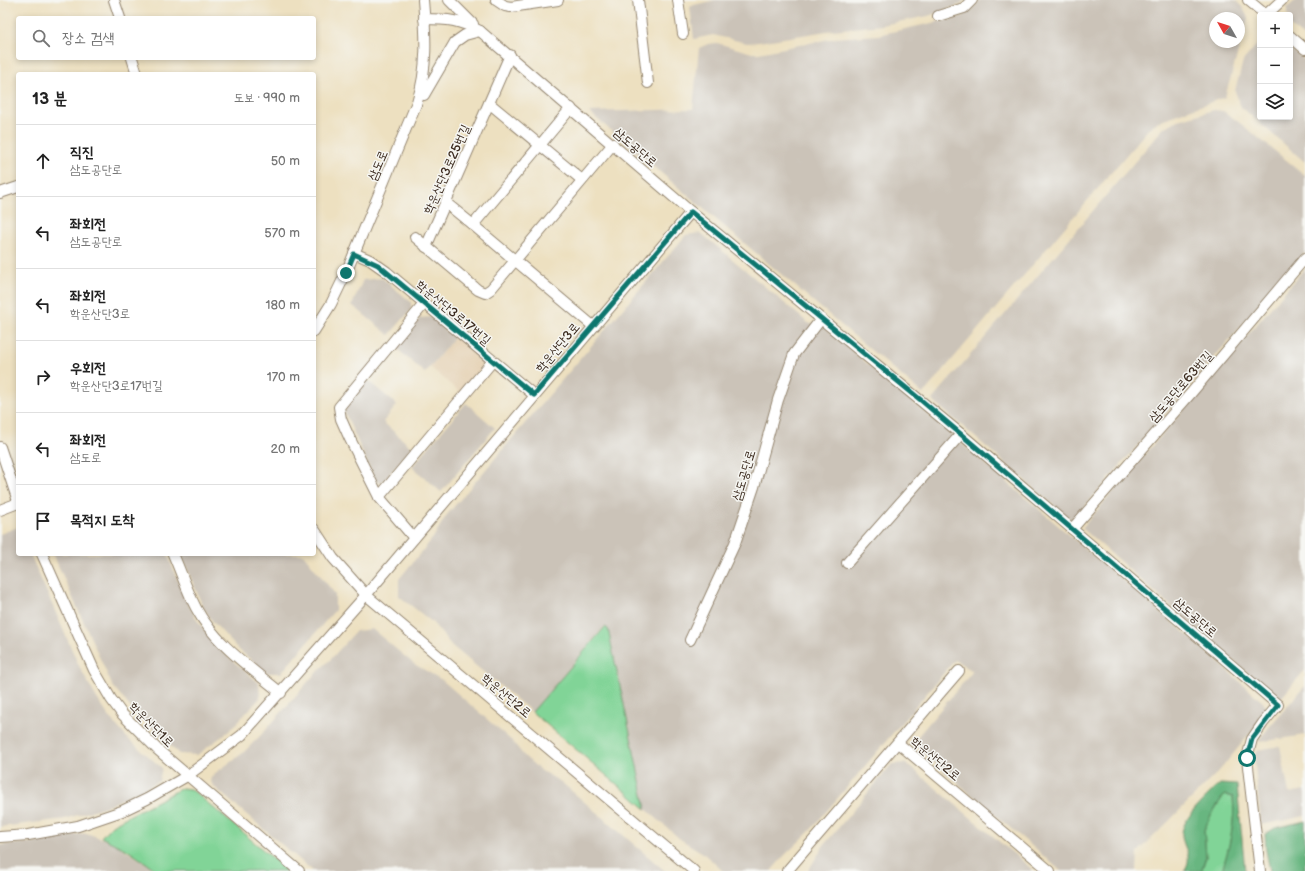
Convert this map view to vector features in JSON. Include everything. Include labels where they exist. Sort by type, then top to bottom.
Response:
[{"type":"street","points":[[114,0],[119,16]]},
{"type":"street","name":"삼도로","points":[[316,328],[331,304],[354,254],[420,95],[425,73],[426,51],[423,0]]},
{"type":"street","points":[[449,0],[480,31]]},
{"type":"street","points":[[496,0],[505,6],[511,7],[559,0]]},
{"type":"street","points":[[638,0],[648,83]]},
{"type":"street","points":[[678,0],[683,34]]},
{"type":"street","points":[[938,16],[964,8],[972,0]]},
{"type":"street","points":[[1248,0],[1262,12]]},
{"type":"street","points":[[1269,12],[1282,0]]},
{"type":"street","name":"삼도공단로","points":[[424,19],[447,18],[461,21],[480,31],[510,55],[691,212],[961,434],[1278,705],[1252,739],[1247,758],[1260,871]]},
{"type":"street","points":[[408,124],[452,46],[464,35],[480,31]]},
{"type":"street","points":[[1293,39],[1305,49]]},
{"type":"street","name":"학운산단3로25번길","points":[[426,247],[510,55]]},
{"type":"street","points":[[133,60],[136,72]]},
{"type":"street","points":[[489,103],[582,180]]},
{"type":"street","points":[[473,225],[570,108]]},
{"type":"street","points":[[415,237],[478,290],[485,293],[492,289],[613,144]]},
{"type":"street","points":[[0,193],[16,188]]},
{"type":"street","points":[[446,203],[593,326]]},
{"type":"street","name":"학운산단3로","points":[[0,837],[50,832],[95,822],[147,799],[187,776],[242,736],[366,595],[534,395],[691,212]]},
{"type":"street","name":"학운산단3로17번길","points":[[354,254],[378,265],[492,362],[534,395]]},
{"type":"street","name":"삼도공단로63번길","points":[[1072,529],[1192,392],[1305,258]]},
{"type":"street","points":[[414,538],[379,497],[341,419],[339,407],[424,304]]},
{"type":"street","name":"삼도공단로","points":[[690,640],[735,543],[754,487],[778,400],[794,354],[821,319]]},
{"type":"street","points":[[379,497],[492,362]]},
{"type":"street","points":[[847,563],[961,434]]},
{"type":"street","points":[[0,447],[16,496]]},
{"type":"street","points":[[0,510],[16,503]]},
{"type":"street","name":"학운산단2로","points":[[316,532],[333,558],[366,595],[694,871]]},
{"type":"street","name":"학운산단1로","points":[[43,556],[94,670],[110,699],[132,726],[187,776],[299,871]]},
{"type":"street","points":[[175,556],[197,609],[215,634],[233,654],[281,693]]},
{"type":"street","points":[[898,742],[960,671]]},
{"type":"street","name":"학운산단2로","points":[[787,871],[898,742],[1050,871]]},
{"type":"shaded area","points":[[715,0],[965,0],[959,5],[928,16],[882,25],[833,30],[747,43],[713,35],[694,39],[690,6]]},
{"type":"shaded area","points":[[980,0],[1235,0],[1245,12],[1209,12],[1209,48],[1239,48],[1225,97],[1161,120],[1150,127],[923,394],[589,112],[693,109],[699,48],[708,44],[717,43],[752,53],[759,53],[835,38],[878,35],[963,16]]},
{"type":"shaded area","points":[[1296,0],[1305,0],[1305,38],[1293,28],[1293,12],[1287,12],[1287,8]]},
{"type":"shaded area","points":[[1245,12],[1248,18],[1245,28]]},
{"type":"shaded area","points":[[1257,45],[1257,120],[1293,120],[1293,50],[1305,60],[1305,162],[1241,107],[1235,91],[1243,61]]},
{"type":"shaded area","points":[[1214,110],[1223,111],[1236,120],[1305,175],[1305,253],[1072,521],[932,400],[1160,132],[1165,127],[1178,120]]},
{"type":"shaded area","points":[[701,233],[808,323],[825,328],[1192,639],[1265,704],[1267,711],[1264,716],[1220,770],[1138,852],[1137,871],[1061,871],[919,750],[918,736],[973,671],[955,660],[808,833],[771,871],[723,871],[703,853],[680,839],[646,809],[608,629],[604,627],[532,712],[452,646],[432,622],[399,596],[399,579],[433,538],[446,516],[686,235]]},
{"type":"shaded area","points":[[1305,268],[1305,670],[1281,698],[1277,699],[1082,528]]},
{"type":"shaded area","points":[[382,278],[411,302],[411,310],[389,335],[352,305],[363,280]]},
{"type":"shaded area","points":[[431,317],[454,338],[425,373],[395,347],[420,318]]},
{"type":"shaded area","points":[[456,336],[481,357],[483,363],[483,366],[461,393],[430,367]]},
{"type":"shaded area","points":[[367,380],[397,405],[383,422],[412,448],[382,483],[376,482],[344,411],[345,407]]},
{"type":"shaded area","points":[[466,403],[495,428],[441,492],[412,467]]},
{"type":"shaded area","points":[[16,528],[16,556],[31,556],[79,666],[96,697],[109,717],[128,739],[162,768],[159,781],[110,805],[65,819],[0,827],[0,534]]},
{"type":"shaded area","points":[[54,556],[168,556],[185,598],[197,620],[218,648],[259,683],[260,698],[229,731],[197,755],[179,754],[136,714],[112,685]]},
{"type":"shaded area","points":[[182,556],[305,556],[335,594],[335,610],[281,673],[267,673],[238,649],[213,622],[203,607]]},
{"type":"shaded area","points":[[372,629],[414,664],[442,680],[513,742],[524,756],[540,770],[561,782],[665,871],[313,871],[213,786],[210,779],[214,774],[243,753],[266,730],[314,675],[330,660],[356,631]]},
{"type":"shaded area","points":[[1305,686],[1305,735],[1260,742],[1259,740],[1270,726]]},
{"type":"shaded area","points":[[1280,746],[1289,793],[1305,790],[1305,816],[1261,825],[1254,755],[1257,750]]},
{"type":"shaded area","points":[[906,763],[1034,871],[808,871],[824,845],[892,764]]},
{"type":"shaded area","points":[[86,833],[112,842],[158,871],[0,871],[0,845],[35,842]]},
{"type":"green space","points":[[605,627],[608,629],[646,809],[532,712]]},
{"type":"green space","points":[[1220,784],[1237,785],[1245,871],[1222,871],[1234,815],[1233,797],[1226,795],[1222,798],[1211,815],[1204,830],[1206,857],[1201,871],[1184,871],[1187,865],[1188,856],[1182,838],[1183,827],[1197,806]]},
{"type":"green space","points":[[182,788],[190,789],[196,793],[288,871],[158,871],[127,850],[101,837],[112,825]]},
{"type":"green space","points":[[1226,795],[1233,797],[1234,815],[1222,871],[1201,871],[1206,857],[1204,830],[1211,815],[1222,798]]},
{"type":"green space","points":[[1305,821],[1305,871],[1270,871],[1265,834],[1275,828]]},
{"type":"route","points":[[346,273],[354,254],[370,260],[378,265],[492,362],[534,395],[691,212],[922,401],[1278,705],[1252,739],[1247,758]]}]
